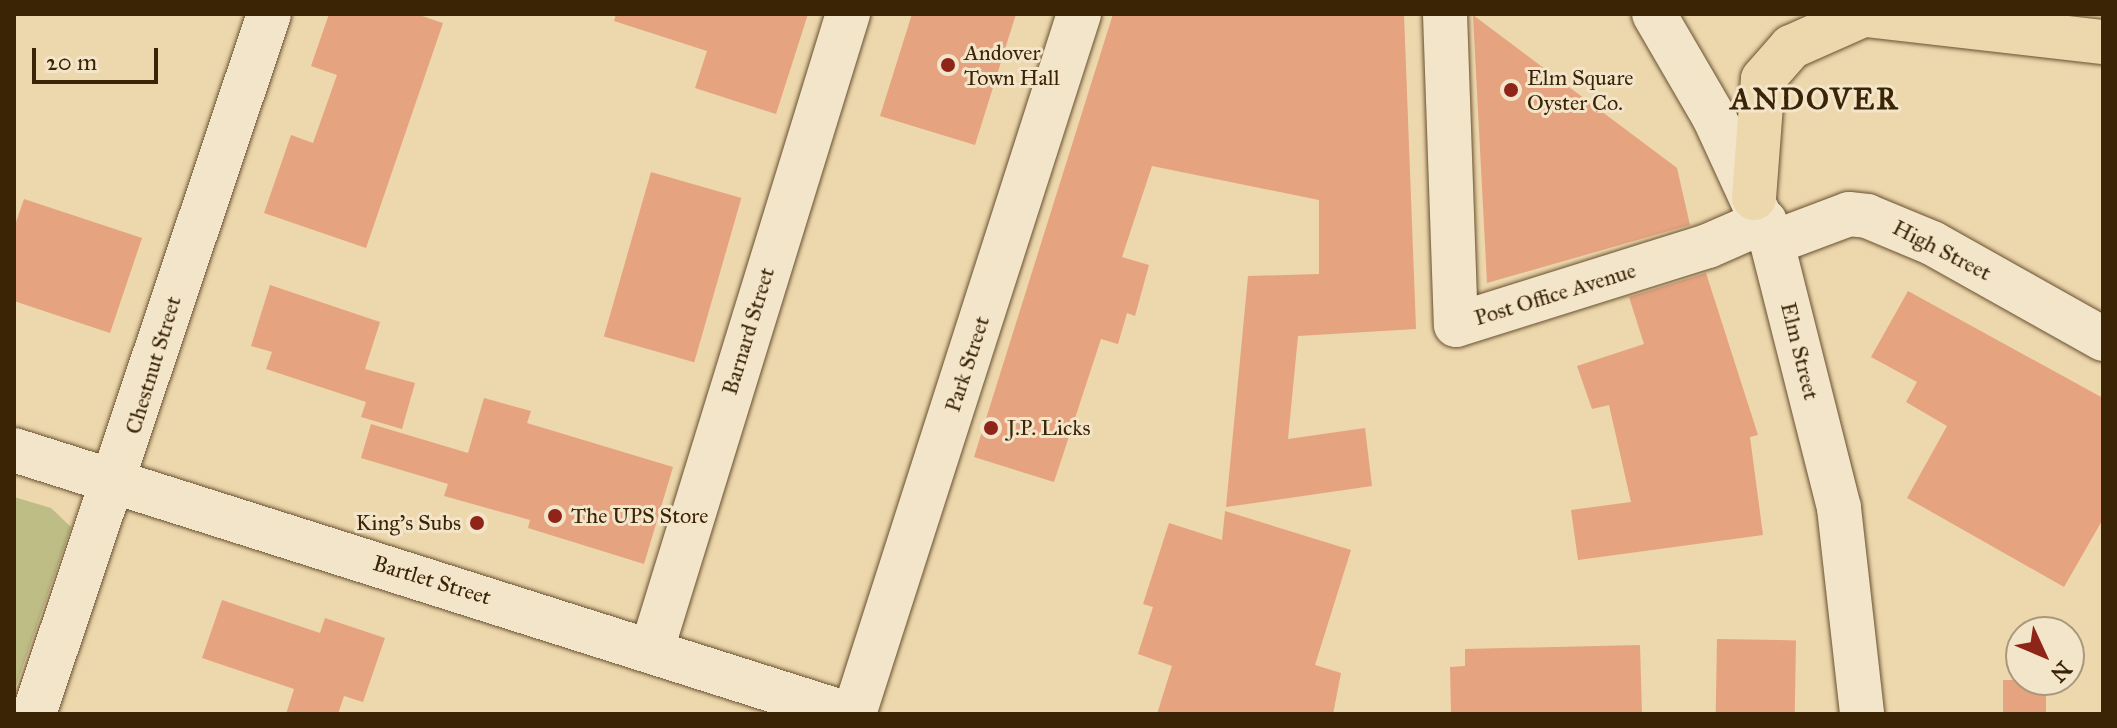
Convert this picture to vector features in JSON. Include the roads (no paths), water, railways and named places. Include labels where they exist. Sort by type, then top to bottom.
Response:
[{"type":"main road","points":[[1764,221],[1763,79],[1791,47],[1860,14],[2103,42]]},
{"type":"street","name":"Chestnut Street","points":[[34,714],[116,485],[269,14]]},
{"type":"street","name":"Barnard Street","points":[[652,649],[848,14]]},
{"type":"street","name":"Park Street","points":[[851,714],[1079,14]]},
{"type":"street","name":"Post Office Avenue","points":[[1445,14],[1456,325],[1708,246],[1764,221]]},
{"type":"street","name":"Elm Street","points":[[1654,14],[1764,221],[1839,508],[1862,714]]},
{"type":"street","name":"High Street","points":[[1764,221],[1849,214],[1867,216],[1932,243],[2103,339]]},
{"type":"street","name":"Bartlet Street","points":[[14,450],[116,485],[652,649],[851,714]]},
{"type":"place","name":"Andover Town Hall","points":[[948,65]]},
{"type":"place","name":"Elm Square Oyster Co.","points":[[1511,90]]},
{"type":"place","name":"J.P. Licks","points":[[991,428]]},
{"type":"place","name":"The UPS Store","points":[[555,516]]},
{"type":"place","name":"King's Subs","points":[[477,523]]},
{"type":"district","name":"ANDOVER","points":[[1815,99]]}]
